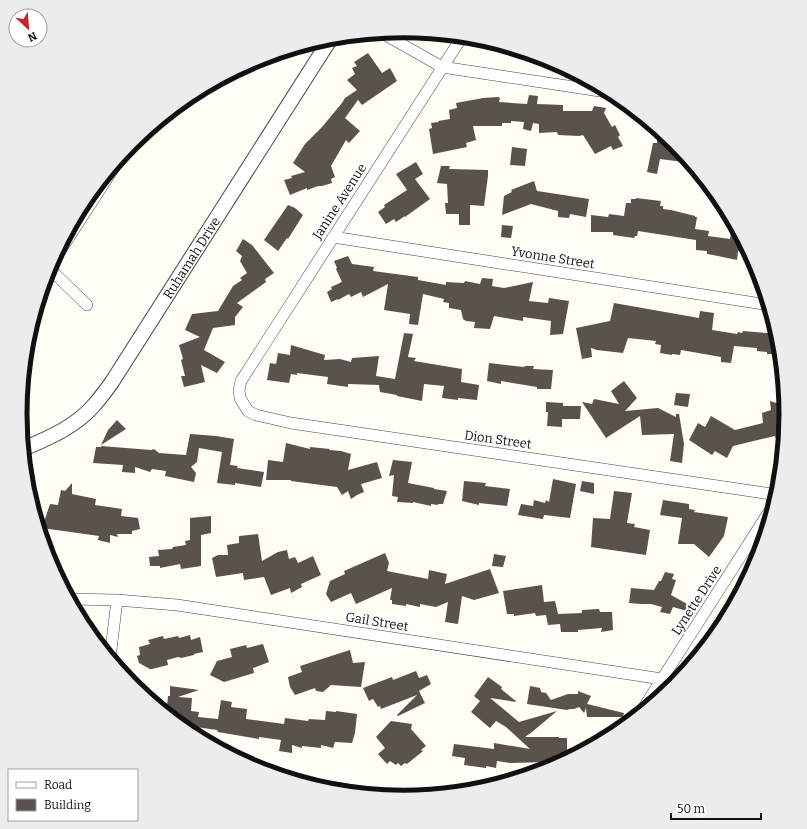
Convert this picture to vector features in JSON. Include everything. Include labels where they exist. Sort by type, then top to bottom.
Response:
[{"type":"street","points":[[392,38],[442,67],[598,92]]},
{"type":"street","name":"Janine Avenue","points":[[241,381],[459,42]]},
{"type":"street","name":"Ruhamah Drive","points":[[29,446],[58,433],[78,420],[95,405],[112,382],[326,46]]},
{"type":"street","points":[[86,212],[92,203]]},
{"type":"street","name":"Yvonne Street","points":[[333,237],[763,304]]},
{"type":"street","points":[[55,273],[87,305]]},
{"type":"street","name":"Dion Street","points":[[241,381],[239,390],[240,398],[248,411],[256,415],[291,423],[771,494]]},
{"type":"street","name":"Lynette Drive","points":[[648,701],[765,518]]},
{"type":"street","name":"Gail Street","points":[[75,599],[117,600],[177,605],[671,680]]},
{"type":"street","points":[[111,651],[117,600]]},
{"type":"building","points":[[368,53],[382,73],[390,68],[397,81],[362,105],[358,100],[345,118],[360,131],[349,143],[346,140],[331,166],[335,177],[331,179],[332,183],[307,190],[307,188],[290,195],[284,180],[292,178],[291,176],[305,172],[293,163],[305,144],[322,127],[345,98],[357,90],[347,80],[355,74],[352,68],[357,66],[354,62]]},
{"type":"building","points":[[529,95],[538,96],[537,104],[563,105],[563,111],[592,111],[594,106],[606,108],[604,113],[612,127],[615,125],[620,135],[618,137],[623,146],[613,150],[611,146],[595,154],[583,135],[558,135],[557,132],[539,133],[539,124],[533,123],[531,131],[523,129],[524,122],[511,121],[511,123],[502,123],[502,126],[473,126],[476,140],[466,143],[467,147],[433,154],[429,129],[432,128],[431,123],[450,119],[449,110],[457,108],[456,103],[498,97],[500,98],[499,102],[527,104]]},
{"type":"building","points":[[657,140],[662,141],[683,162],[660,159],[657,174],[647,172],[653,143],[657,143]]},
{"type":"building","points":[[512,147],[527,149],[525,166],[510,165]]},
{"type":"building","points":[[416,162],[423,174],[415,179],[430,199],[405,217],[396,222],[394,219],[386,224],[378,212],[385,207],[384,205],[407,190],[396,174]]},
{"type":"building","points":[[441,166],[450,166],[449,169],[488,170],[484,206],[470,205],[470,225],[459,225],[459,214],[446,214],[445,203],[448,203],[447,184],[437,183]]},
{"type":"building","points":[[534,181],[537,191],[589,199],[586,217],[570,214],[569,218],[558,217],[558,211],[531,204],[502,215],[504,196],[512,192],[511,190]]},
{"type":"building","points":[[631,199],[661,201],[660,206],[663,206],[663,209],[697,217],[695,229],[709,231],[708,236],[730,239],[732,229],[743,253],[738,251],[737,260],[707,254],[707,251],[696,250],[696,240],[638,231],[637,236],[634,238],[613,235],[613,232],[591,232],[591,215],[608,217],[609,214],[624,216],[626,203],[631,203]]},
{"type":"building","points":[[288,205],[295,208],[303,215],[288,239],[287,238],[278,251],[264,240]]},
{"type":"building","points":[[502,225],[513,226],[511,238],[501,237]]},
{"type":"building","points":[[243,239],[252,245],[274,273],[265,279],[266,282],[237,303],[243,307],[235,317],[235,325],[213,328],[204,350],[225,362],[217,373],[201,365],[205,382],[184,387],[181,376],[185,376],[181,360],[183,359],[179,345],[200,337],[185,330],[192,314],[218,311],[233,286],[242,280],[240,278],[247,273],[240,261],[242,256],[236,251]]},
{"type":"building","points":[[348,256],[352,264],[374,267],[373,271],[418,277],[418,280],[446,285],[446,282],[464,283],[465,281],[480,284],[482,278],[493,279],[492,286],[504,288],[533,282],[529,301],[548,303],[549,298],[569,301],[563,334],[550,335],[551,321],[523,317],[523,321],[494,316],[490,329],[474,328],[475,322],[466,321],[463,319],[461,310],[449,308],[449,303],[443,302],[444,299],[423,294],[418,325],[409,324],[410,314],[384,310],[388,284],[363,297],[361,292],[351,297],[349,294],[331,302],[327,292],[332,289],[331,287],[342,282],[334,261]]},
{"type":"building","points":[[614,303],[699,318],[700,311],[714,313],[712,330],[737,334],[738,332],[742,333],[743,331],[771,333],[775,354],[767,354],[767,352],[757,351],[757,348],[734,346],[731,363],[721,362],[721,357],[681,350],[680,355],[660,353],[661,345],[655,344],[656,341],[628,338],[623,353],[591,348],[592,357],[582,359],[576,328],[610,321]]},
{"type":"building","points":[[404,333],[413,334],[408,357],[416,358],[414,361],[462,369],[461,382],[479,385],[477,400],[442,398],[444,386],[424,384],[422,401],[380,392],[379,385],[348,384],[348,387],[327,384],[328,377],[297,373],[297,375],[291,374],[289,383],[267,380],[270,363],[276,364],[278,353],[290,355],[291,345],[325,355],[324,360],[340,359],[351,362],[352,358],[379,356],[376,376],[395,379]]},
{"type":"building","points":[[489,363],[524,367],[534,366],[533,369],[553,370],[551,389],[537,389],[537,387],[501,381],[501,384],[487,381]]},
{"type":"building","points":[[624,381],[637,398],[625,411],[658,408],[676,417],[676,414],[679,414],[684,444],[682,463],[670,461],[674,434],[642,435],[640,416],[606,438],[582,402],[592,404],[594,399],[619,404],[611,391]]},
{"type":"building","points":[[676,393],[690,394],[688,407],[674,405]]},
{"type":"building","points":[[770,401],[780,404],[779,441],[777,442],[775,436],[733,446],[727,458],[715,451],[712,455],[689,440],[698,423],[705,427],[711,416],[735,430],[763,423],[762,413],[771,410]]},
{"type":"building","points":[[546,402],[563,403],[563,406],[581,406],[580,419],[562,419],[562,427],[547,426],[548,412],[546,412]]},
{"type":"building","points":[[117,420],[126,429],[101,445],[108,430]]},
{"type":"building","points":[[190,434],[234,439],[230,465],[238,466],[237,468],[264,472],[261,487],[235,483],[235,485],[217,483],[222,452],[199,448],[197,462],[191,467],[196,473],[194,482],[165,476],[166,471],[152,469],[150,472],[135,467],[135,473],[122,472],[123,465],[93,463],[96,447],[101,446],[154,449],[159,453],[186,455]]},
{"type":"building","points":[[286,443],[310,449],[310,447],[330,449],[329,450],[351,454],[348,470],[377,462],[382,478],[361,484],[364,492],[351,499],[348,491],[342,495],[337,487],[291,480],[266,480],[268,460],[283,462]]},
{"type":"building","points":[[393,460],[412,462],[408,483],[447,491],[443,504],[431,504],[431,506],[413,502],[397,502],[398,497],[392,496],[394,475],[389,476]]},
{"type":"building","points":[[553,479],[576,484],[570,518],[544,515],[543,519],[518,515],[521,504],[533,506],[534,500],[545,503],[546,500],[549,502]]},
{"type":"building","points":[[464,481],[486,483],[485,486],[510,489],[507,506],[479,503],[479,505],[462,501]]},
{"type":"building","points":[[582,481],[594,483],[594,494],[580,491]]},
{"type":"building","points":[[72,483],[72,494],[96,499],[95,505],[122,509],[121,516],[138,518],[140,529],[132,531],[132,534],[117,534],[118,537],[110,535],[110,543],[98,540],[99,536],[45,528],[43,524],[50,504],[58,505],[61,490],[65,491]]},
{"type":"building","points":[[614,491],[632,493],[627,523],[635,524],[634,527],[650,530],[646,555],[591,547],[593,518],[610,519]]},
{"type":"building","points":[[663,500],[689,504],[689,509],[695,510],[694,512],[728,517],[724,536],[709,557],[694,544],[678,544],[682,518],[660,515]]},
{"type":"building","points":[[211,516],[211,533],[201,535],[201,566],[181,569],[180,564],[160,568],[160,566],[150,566],[149,557],[159,556],[158,550],[172,549],[173,547],[186,545],[185,541],[190,540],[190,518]]},
{"type":"building","points":[[258,534],[262,561],[278,552],[287,550],[289,559],[295,557],[298,563],[313,556],[321,575],[301,584],[302,587],[291,593],[290,588],[271,595],[264,577],[244,580],[243,573],[216,577],[212,558],[218,555],[228,555],[227,545],[239,543],[239,536]]},
{"type":"building","points":[[385,553],[389,563],[387,571],[428,579],[429,570],[447,574],[445,584],[490,569],[499,593],[474,600],[462,596],[458,624],[445,622],[448,602],[436,607],[420,604],[420,607],[406,604],[406,606],[392,604],[392,600],[390,600],[392,588],[356,604],[351,593],[331,602],[326,594],[330,581],[345,574],[344,571]]},
{"type":"building","points":[[494,554],[506,556],[503,567],[492,566]]},
{"type":"building","points":[[665,572],[674,574],[672,579],[676,580],[671,595],[696,609],[694,613],[673,607],[670,614],[660,612],[662,607],[651,604],[629,603],[631,588],[654,590],[659,581],[661,581]]},
{"type":"building","points":[[542,585],[544,602],[555,601],[558,614],[582,613],[582,610],[599,609],[600,612],[612,612],[613,630],[601,632],[602,628],[578,630],[578,632],[561,632],[560,624],[548,625],[546,615],[536,616],[535,613],[514,616],[514,614],[507,614],[503,591]]},
{"type":"building","points":[[190,635],[191,640],[200,637],[203,652],[167,660],[168,665],[152,669],[139,663],[137,656],[140,655],[139,647],[150,644],[148,640],[163,636],[164,639],[178,636],[179,638]]},
{"type":"building","points":[[263,644],[269,662],[253,668],[254,673],[224,682],[210,675],[217,661],[232,657],[230,649],[246,645],[247,648]]},
{"type":"building","points":[[350,650],[353,663],[365,662],[361,687],[331,685],[323,692],[316,691],[315,688],[295,695],[290,687],[288,677],[302,672],[300,666]]},
{"type":"building","points":[[416,671],[419,678],[427,675],[431,684],[419,691],[425,703],[398,716],[397,715],[417,695],[381,709],[373,699],[369,701],[363,688],[392,677],[393,680]]},
{"type":"building","points":[[488,677],[502,687],[501,689],[517,702],[490,698],[519,722],[557,711],[525,737],[567,738],[567,753],[545,763],[510,763],[497,761],[496,768],[464,765],[465,758],[452,756],[454,744],[494,749],[494,743],[530,749],[506,727],[496,721],[490,728],[471,712],[480,701],[474,696]]},
{"type":"building","points":[[170,686],[199,690],[178,697],[192,698],[191,711],[199,712],[198,717],[218,719],[221,700],[232,702],[231,707],[247,709],[246,719],[284,724],[285,718],[308,721],[309,719],[325,720],[326,711],[357,714],[355,733],[352,743],[335,742],[333,748],[321,745],[321,748],[302,746],[302,748],[292,745],[292,753],[279,751],[281,740],[259,737],[259,739],[196,727],[196,729],[165,706],[167,706],[168,696],[170,696]]},
{"type":"building","points":[[530,686],[540,688],[541,692],[546,693],[551,700],[568,694],[578,694],[578,691],[591,696],[587,704],[624,713],[623,717],[587,717],[586,708],[584,713],[579,707],[567,710],[527,704]]},
{"type":"building","points":[[391,721],[412,724],[411,729],[426,746],[421,750],[423,751],[407,764],[405,763],[401,766],[398,763],[396,765],[390,761],[387,764],[378,754],[385,748],[376,737]]}]
